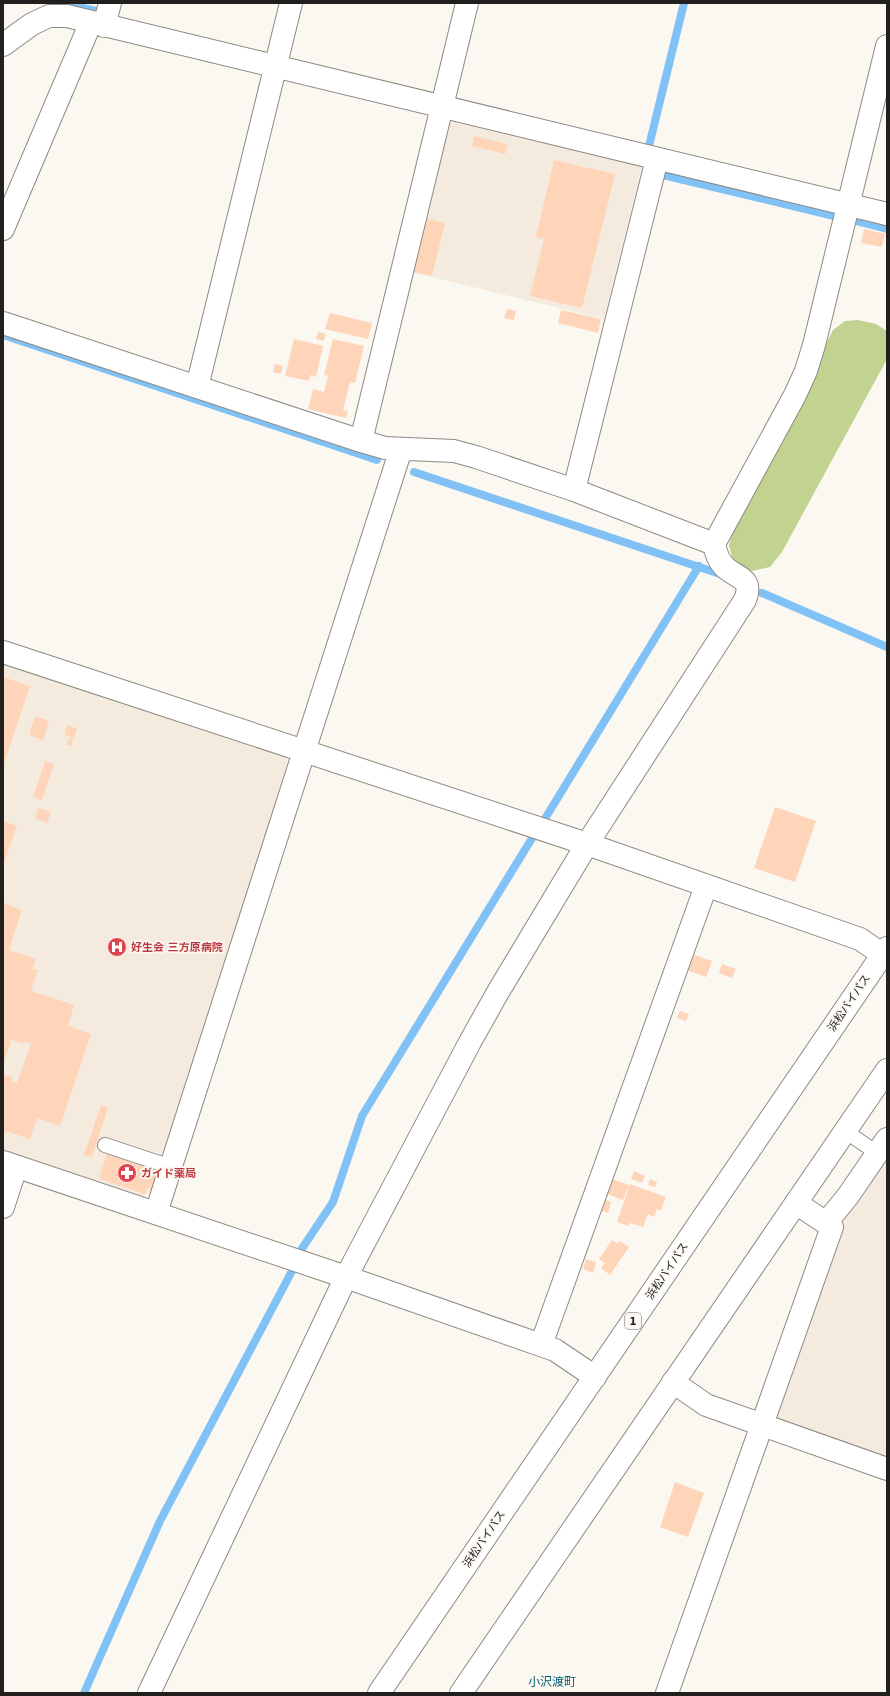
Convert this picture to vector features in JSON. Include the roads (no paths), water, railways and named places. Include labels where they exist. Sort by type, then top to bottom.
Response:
[{"type":"main road","points":[[3,230],[98,24],[110,3]]},
{"type":"main road","points":[[197,387],[291,3]]},
{"type":"main road","points":[[361,442],[467,3]]},
{"type":"main road","points":[[3,45],[32,24],[49,16],[67,16],[887,214]]},
{"type":"main road","points":[[149,1693],[346,1277],[480,1023],[587,844],[745,600],[748,592],[747,584],[742,578],[720,563],[714,544],[792,402],[806,371],[814,345],[887,46]]},
{"type":"main road","points":[[574,490],[657,159]]},
{"type":"main road","points":[[3,323],[361,442],[385,448],[454,451],[476,457],[574,490],[714,544]]},
{"type":"main road","points":[[156,1213],[401,449]]},
{"type":"main road","points":[[3,652],[587,844],[860,939],[885,951]]},
{"type":"main road","points":[[541,1345],[706,886]]},
{"type":"main road","name":"浜松バイパス","points":[[379,1693],[885,951]]},
{"type":"main road","points":[[461,1693],[887,1070]]},
{"type":"main road","points":[[826,1223],[848,1196],[882,1146]]},
{"type":"main road","points":[[3,1207],[10,1165],[346,1277],[555,1350],[595,1377]]},
{"type":"main road","points":[[667,1693],[832,1227],[796,1203]]},
{"type":"main road","points":[[673,1382],[706,1405],[887,1469]]},
{"type":"lane","points":[[845,1131],[882,1146]]},
{"type":"lane","points":[[104,1145],[171,1167]]},
{"type":"waterway","points":[[62,3],[96,11]]},
{"type":"waterway","points":[[649,146],[684,3]]},
{"type":"waterway","points":[[663,175],[834,216]]},
{"type":"waterway","points":[[856,221],[887,229]]},
{"type":"waterway","points":[[3,335],[377,460]]},
{"type":"waterway","points":[[414,472],[723,575]]},
{"type":"waterway","points":[[543,822],[699,566]]},
{"type":"waterway","points":[[762,593],[887,647]]},
{"type":"waterway","points":[[301,1250],[333,1202],[362,1116],[534,835]]},
{"type":"waterway","points":[[84,1693],[160,1521],[292,1271]]},
{"type":"place","name":"好生会 三方原病院","points":[[117,947]]},
{"type":"place","name":"ガイド薬局","points":[[127,1173]]},
{"type":"district","name":"小沢渡町","points":[[552,1682]]}]
